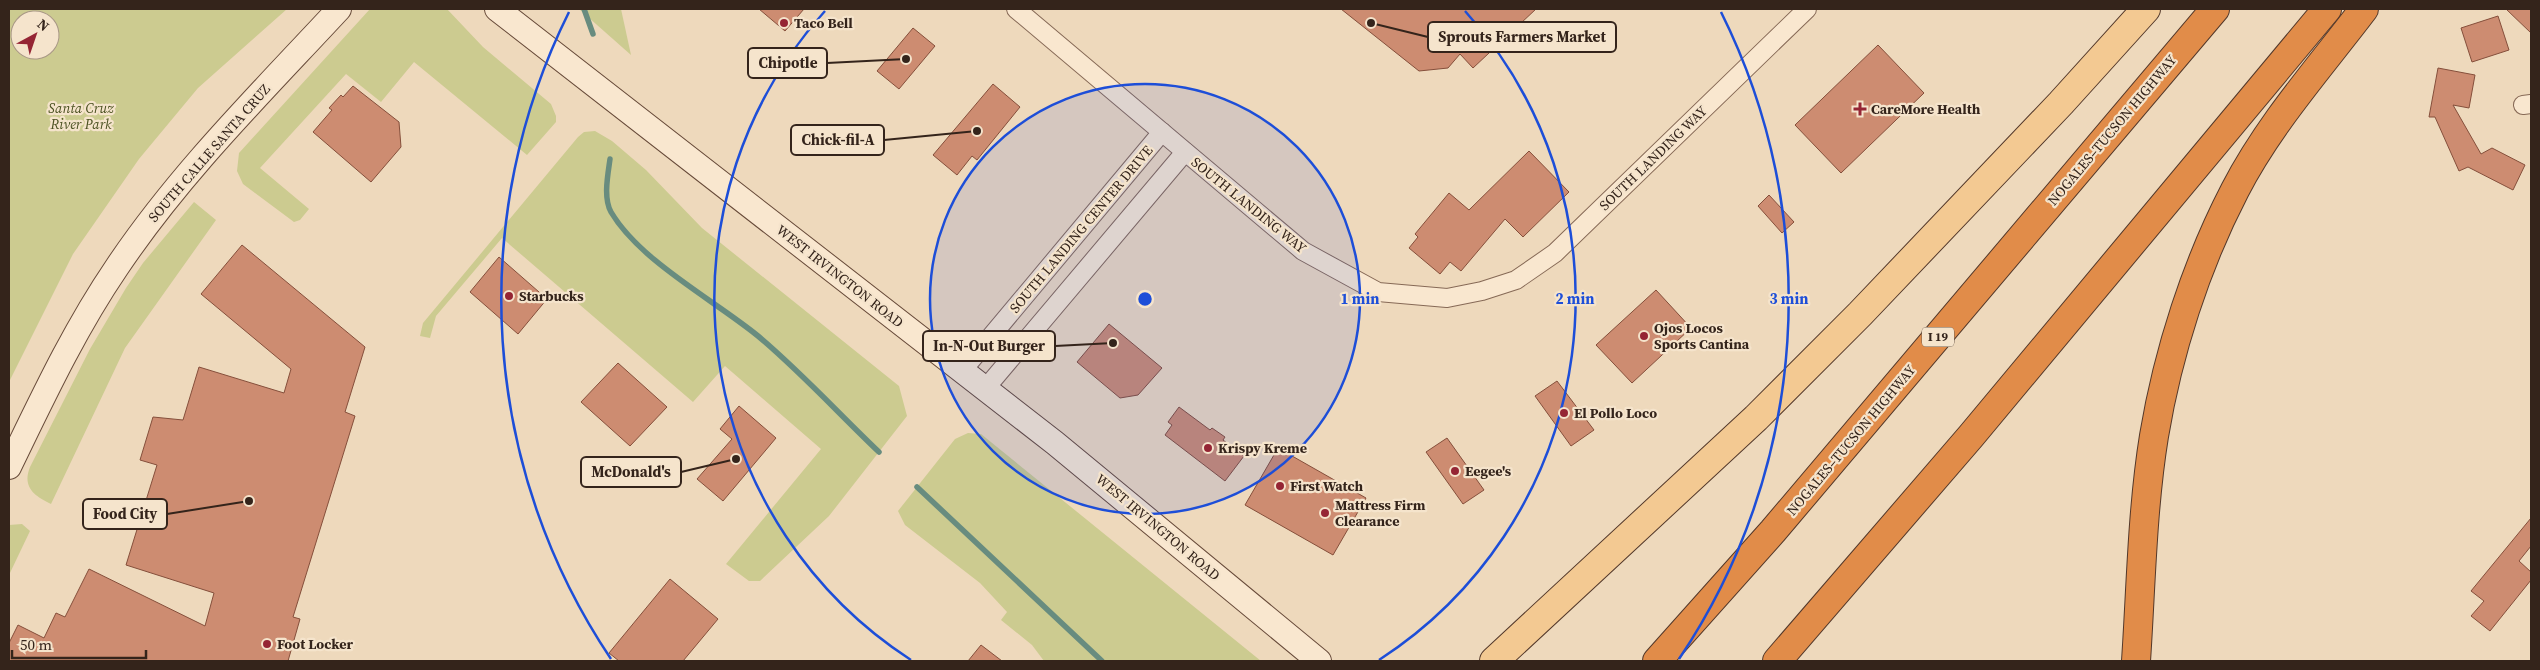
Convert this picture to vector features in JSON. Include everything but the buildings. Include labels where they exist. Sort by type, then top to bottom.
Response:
[{"type":"highway","name":"NOGALES–TUCSON HIGHWAY","points":[[1657,661],[1773,531],[2215,9]]},
{"type":"highway","points":[[1777,661],[1972,436],[2327,9]]},
{"type":"highway","points":[[2136,661],[2144,530],[2154,438],[2164,382],[2182,323],[2207,252],[2235,189],[2275,125],[2364,9]]},
{"type":"main road","name":"SOUTH CALLE SANTA CRUZ","points":[[9,467],[78,329],[134,242],[182,180],[339,9]]},
{"type":"main road","name":"WEST IRVINGTON ROAD","points":[[497,9],[1081,463],[1319,661]]},
{"type":"main road","points":[[1494,661],[1756,418],[1860,314],[2054,110],[2146,9]]},
{"type":"street","name":"SOUTH LANDING WAY","points":[[1016,9],[1303,251],[1378,292],[1447,298],[1482,291],[1516,280],[1554,253],[1807,9]]},
{"type":"street","name":"SOUTH LANDING CENTER DRIVE","points":[[962,371],[1162,132]]},
{"type":"street","points":[[985,389],[1185,152]]},
{"type":"green space","name":"Santa Cruz River Park","points":[[9,9],[287,9],[198,88],[139,159],[73,254],[9,382]]},
{"type":"green space","points":[[370,9],[447,9],[483,47],[551,104],[556,116],[556,122],[527,155],[414,62],[381,102],[346,74],[260,168],[309,209],[300,220],[294,222],[243,184],[237,171],[239,153]]},
{"type":"green space","points":[[579,9],[621,9],[631,55]]},
{"type":"green space","points":[[595,131],[612,141],[646,170],[702,228],[899,386],[907,416],[829,516],[760,581],[749,581],[726,564],[821,449],[725,366],[693,402],[502,238],[436,316],[430,338],[420,336],[423,323],[578,137],[584,132]]},
{"type":"green space","points":[[194,202],[216,220],[125,348],[51,504],[39,498],[31,490],[28,480],[30,467],[90,349],[126,288],[143,263]]},
{"type":"green space","points":[[968,433],[981,434],[1261,661],[1044,661],[1032,645],[1001,620],[1007,612],[980,583],[905,525],[898,511],[955,439]]},
{"type":"green space","points":[[22,524],[30,531],[9,575],[9,525]]},
{"type":"waterway","points":[[584,9],[593,34]]},
{"type":"waterway","points":[[610,159],[607,200],[611,212],[624,230],[640,247],[679,279],[758,336],[879,452]]},
{"type":"waterway","points":[[917,487],[1102,661]]},
{"type":"place","name":"Taco Bell","points":[[784,23]]},
{"type":"place","name":"Sprouts Farmers Market","points":[[1371,23]]},
{"type":"place","name":"Chipotle","points":[[906,59]]},
{"type":"place","name":"CareMore Health","points":[[1860,109]]},
{"type":"place","name":"Chick-fil-A","points":[[977,131]]},
{"type":"place","name":"Starbucks","points":[[509,296]]},
{"type":"place","name":"Ojos Locos Sports Cantina","points":[[1644,336]]},
{"type":"place","name":"In-N-Out Burger","points":[[1113,343]]},
{"type":"place","name":"El Pollo Loco","points":[[1564,413]]},
{"type":"place","name":"Krispy Kreme","points":[[1208,448]]},
{"type":"place","name":"McDonald's","points":[[736,459]]},
{"type":"place","name":"Eegee's","points":[[1455,471]]},
{"type":"place","name":"First Watch","points":[[1280,486]]},
{"type":"place","name":"Food City","points":[[249,501]]},
{"type":"place","name":"Mattress Firm Clearance","points":[[1325,513]]},
{"type":"place","name":"Foot Locker","points":[[267,644]]}]
